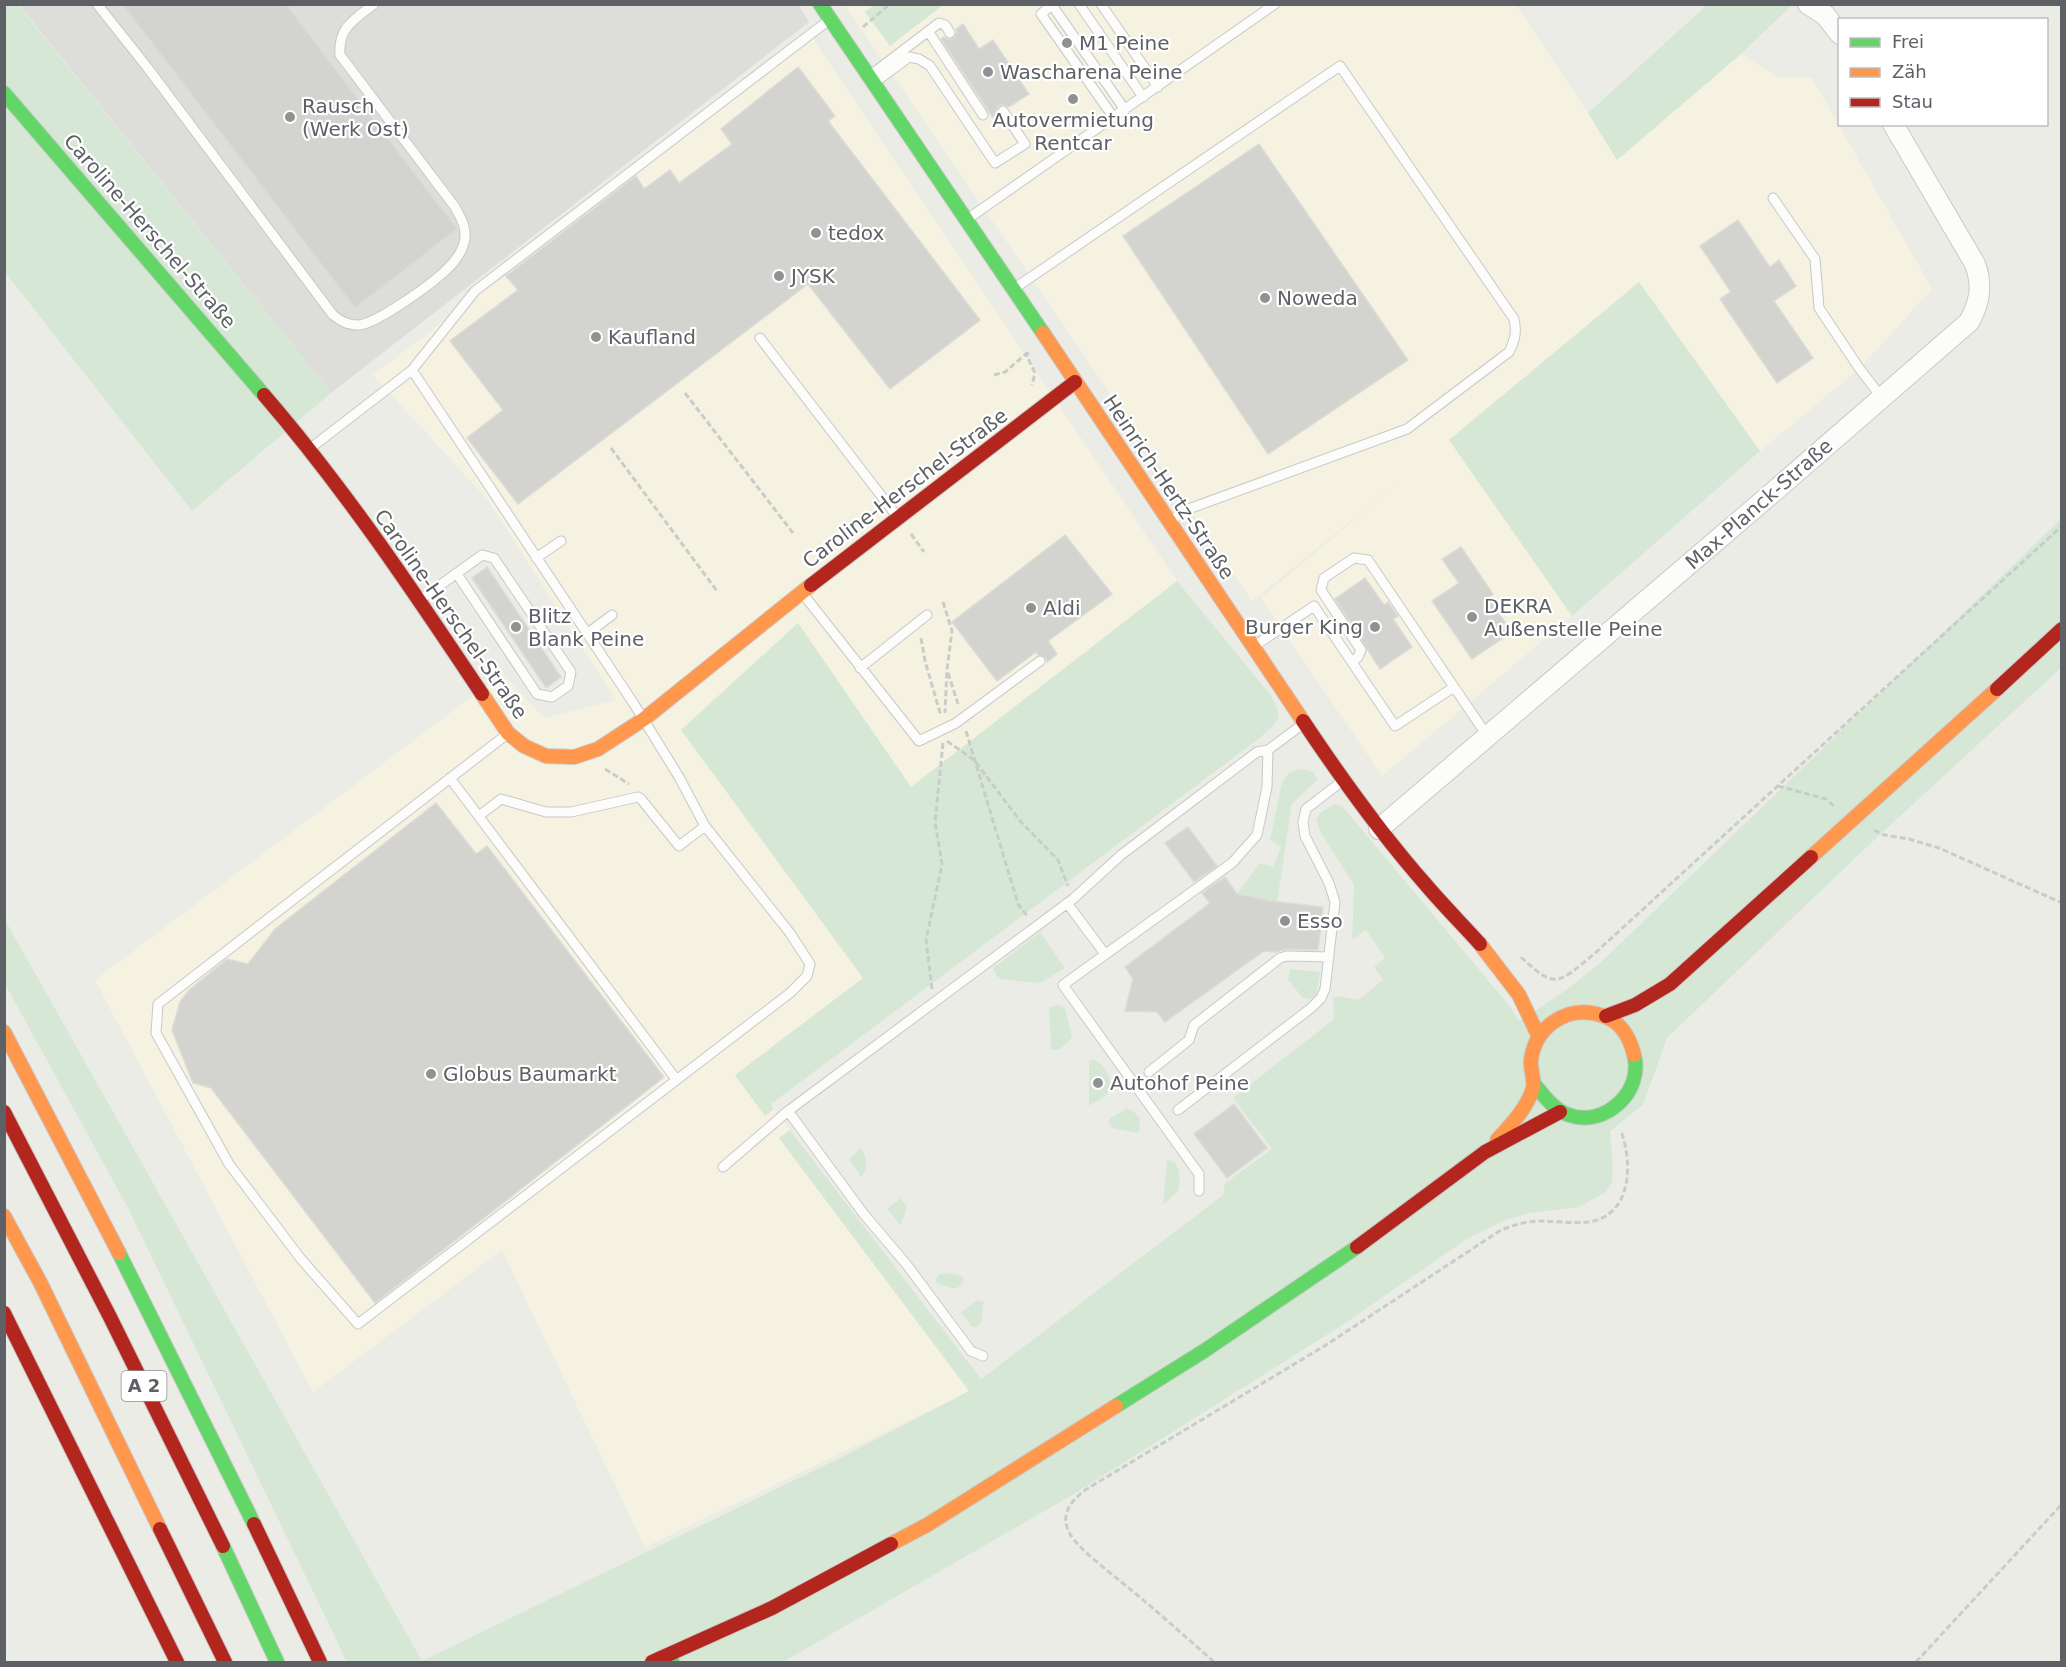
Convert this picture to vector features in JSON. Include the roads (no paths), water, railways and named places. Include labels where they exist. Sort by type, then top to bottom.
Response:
[{"type":"main road","name":"Heinrich-Hertz-Straße","points":[[820,4],[967,219],[1342,780],[1408,865],[1506,976],[1526,1006],[1539,1036]]},
{"type":"main road","name":"Caroline-Herschel-Straße","points":[[4,93],[310,448],[419,600],[508,733],[524,746],[546,756],[574,756],[598,749],[644,719],[801,592],[1075,382]]},
{"type":"main road","points":[[1606,1016],[1646,1001],[1678,978],[2061,628]]},
{"type":"main road","name":"Heinrich-Hertz-Straße","points":[[1506,976],[1537,999]]},
{"type":"main road","points":[[1653,1009],[1678,978]]},
{"type":"main road","points":[[1563,1011],[1588,1012],[1606,1016],[1619,1024],[1635,1048],[1636,1077],[1630,1091],[1622,1102],[1598,1116],[1573,1117],[1560,1113],[1545,1101],[1535,1085],[1531,1060],[1533,1048],[1539,1036],[1563,1011]]},
{"type":"main road","points":[[1635,1048],[1642,1028]]},
{"type":"main road","points":[[4,1032],[117,1245],[220,1452],[320,1662]]},
{"type":"main road","points":[[1485,1152],[1516,1117],[1535,1085]]},
{"type":"main road","name":"A 2","points":[[4,1112],[84,1263],[277,1662]]},
{"type":"main road","points":[[652,1662],[671,1659],[927,1525],[1281,1300],[1485,1152],[1560,1113]]},
{"type":"main road","name":"A 2","points":[[4,1216],[39,1282],[225,1662]]},
{"type":"main road","points":[[4,1312],[177,1662]]},
{"type":"street","points":[[1808,4],[1825,15],[1838,33]]},
{"type":"street","name":"Max-Planck-Straße","points":[[1379,829],[1488,738],[1962,329],[1974,314],[1980,295],[1979,274],[1975,264],[1894,126]]},
{"type":"lane","points":[[97,4],[333,315],[344,323],[360,325],[383,316],[444,272],[460,253],[465,238],[464,225],[455,207],[340,55],[339,41],[347,25],[374,4]]},
{"type":"lane","points":[[1079,4],[1143,98]]},
{"type":"lane","points":[[1101,4],[1158,87]]},
{"type":"lane","points":[[967,219],[1275,4]]},
{"type":"lane","points":[[1114,118],[1041,14],[1052,5],[1125,110]]},
{"type":"lane","points":[[310,448],[411,370],[475,291],[830,20]]},
{"type":"lane","points":[[871,80],[939,23],[945,25],[950,33]]},
{"type":"lane","points":[[928,31],[983,115]]},
{"type":"lane","points":[[871,80],[909,57],[920,59],[930,66],[994,163],[1025,144],[1003,111]]},
{"type":"lane","points":[[1013,289],[1340,66],[1514,319],[1515,338],[1509,352],[1407,429],[1184,511],[1169,522]]},
{"type":"lane","points":[[1773,198],[1815,259],[1819,308],[1859,369],[1882,398]]},
{"type":"lane","points":[[759,338],[898,517]]},
{"type":"lane","points":[[411,370],[644,719],[705,826],[790,933],[810,964],[807,976],[790,993],[358,1324],[301,1259],[229,1164],[156,1033],[158,1005],[508,733]]},
{"type":"lane","points":[[536,558],[561,541]]},
{"type":"lane","points":[[419,600],[482,555],[494,558],[571,672],[568,686],[552,697],[537,694],[457,574]]},
{"type":"lane","points":[[1352,662],[1361,650],[1321,590],[1324,578],[1354,558],[1368,560],[1488,738]]},
{"type":"lane","points":[[801,592],[919,741],[962,719],[1040,661]]},
{"type":"lane","points":[[1254,646],[1314,606],[1395,726],[1454,687]]},
{"type":"lane","points":[[588,633],[612,615]]},
{"type":"lane","points":[[860,668],[927,615]]},
{"type":"lane","points":[[723,1167],[788,1111],[1070,901],[1121,855],[1257,752],[1268,750],[1305,723]]},
{"type":"lane","points":[[1199,1191],[1199,1174],[1063,985],[1232,863],[1257,835],[1267,787],[1268,750]]},
{"type":"lane","points":[[450,778],[676,1079]]},
{"type":"lane","points":[[1178,1110],[1321,998],[1325,989],[1335,902],[1329,883],[1305,836],[1303,822],[1306,809],[1342,780]]},
{"type":"lane","points":[[479,816],[501,799],[546,812],[571,812],[635,797],[641,799],[679,846],[705,826]]},
{"type":"lane","points":[[1070,901],[1105,954]]},
{"type":"lane","points":[[1149,1072],[1189,1040],[1194,1025],[1280,958],[1287,956],[1329,957]]},
{"type":"lane","points":[[788,1111],[863,1213],[907,1266],[971,1351],[983,1356]]},
{"type":"place","name":"M1 Peine","points":[[1067,43]]},
{"type":"place","name":"Wascharena Peine","points":[[988,72]]},
{"type":"place","name":"Autovermietung Rentcar","points":[[1073,99]]},
{"type":"place","name":"Rausch (Werk Ost)","points":[[290,117]]},
{"type":"place","name":"tedox","points":[[816,233]]},
{"type":"place","name":"JYSK","points":[[779,276]]},
{"type":"place","name":"Noweda","points":[[1265,298]]},
{"type":"place","name":"Kaufland","points":[[596,337]]},
{"type":"place","name":"Aldi","points":[[1031,608]]},
{"type":"place","name":"DEKRA Außenstelle Peine","points":[[1472,617]]},
{"type":"place","name":"Blitz Blank Peine","points":[[516,627]]},
{"type":"place","name":"Burger King","points":[[1375,627]]},
{"type":"place","name":"Esso","points":[[1285,921]]},
{"type":"place","name":"Globus Baumarkt","points":[[431,1074]]},
{"type":"place","name":"Autohof Peine","points":[[1098,1083]]}]
